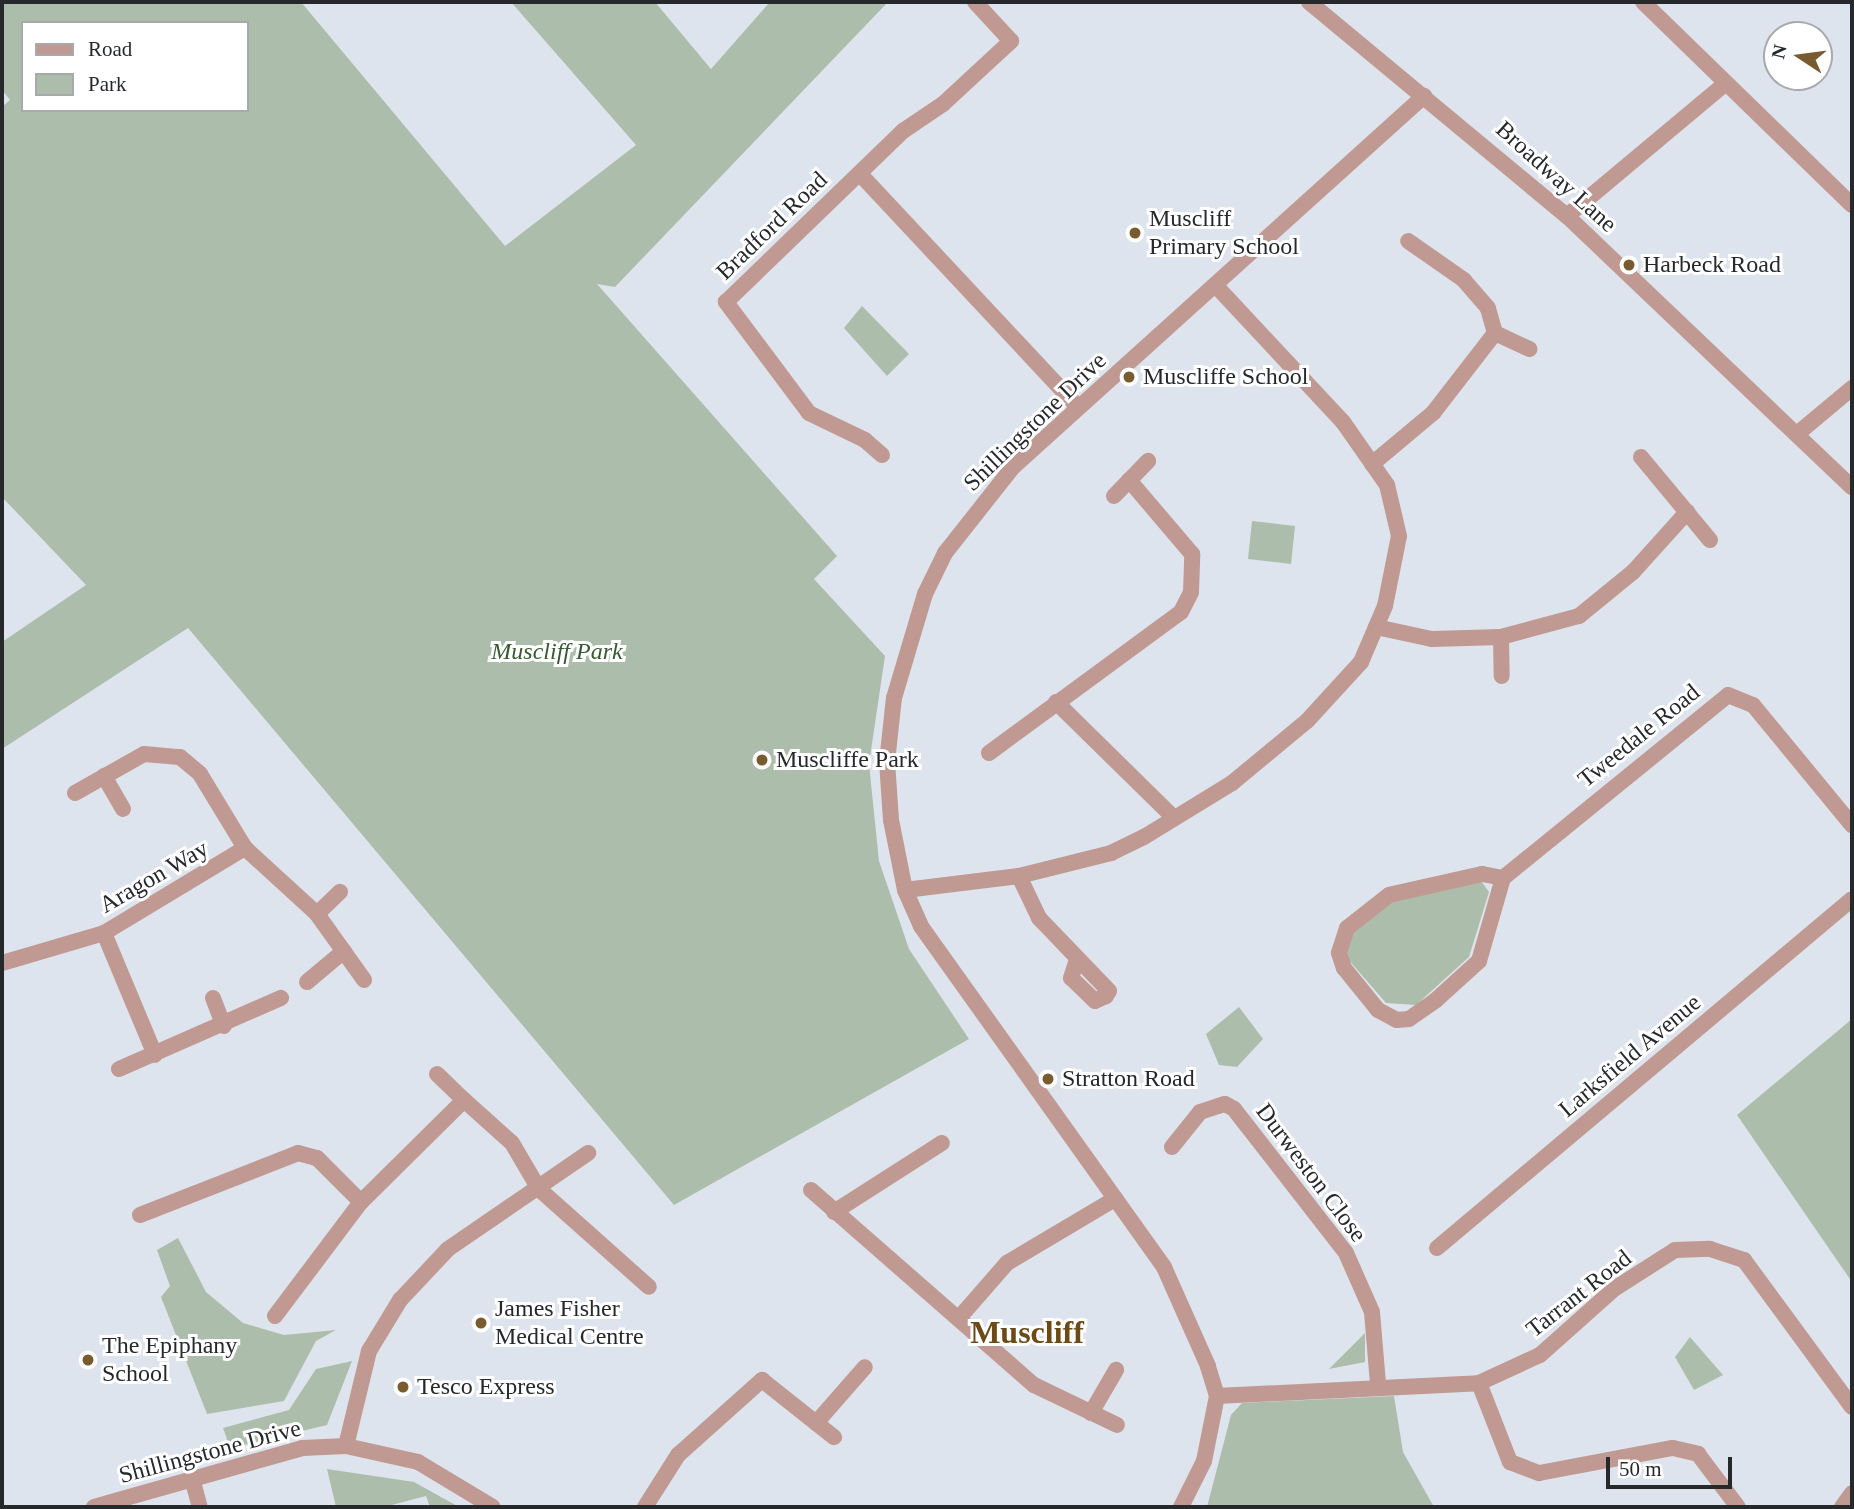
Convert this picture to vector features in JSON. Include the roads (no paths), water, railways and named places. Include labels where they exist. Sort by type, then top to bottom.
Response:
[{"type":"street","name":"Bradford Road","points":[[882,455],[866,440],[809,413],[721,307],[860,174],[1012,41],[975,2]]},
{"type":"street","name":"Broadway Lane","points":[[1309,2],[1567,216],[1852,487]]},
{"type":"street","points":[[1643,2],[1852,205]]},
{"type":"street","points":[[1567,216],[1726,83]]},
{"type":"street","name":"Shillingstone Drive","points":[[1217,1396],[1164,1267],[1115,1199],[1069,1127],[958,984],[905,890],[887,762],[894,698],[925,594],[969,517],[1078,407],[1216,286],[1268,232],[1424,96]]},
{"type":"street","name":"Bradford Road","points":[[860,174],[1078,407]]},
{"type":"street","points":[[1408,242],[1464,280],[1488,308],[1495,333],[1529,349]]},
{"type":"street","points":[[905,890],[1019,876],[1111,853],[1232,783],[1307,721],[1361,662],[1376,627],[1399,536],[1387,485],[1343,422],[1216,286]]},
{"type":"street","points":[[1372,464],[1433,413],[1495,333]]},
{"type":"street","points":[[1797,434],[1852,388]]},
{"type":"street","points":[[1641,457],[1710,540]]},
{"type":"street","points":[[1114,496],[1148,461]]},
{"type":"street","points":[[989,752],[1167,624],[1191,592],[1192,554],[1129,480]]},
{"type":"street","points":[[1376,627],[1432,639],[1501,637],[1579,616],[1633,572],[1687,512]]},
{"type":"street","points":[[1501,637],[1503,676]]},
{"type":"street","name":"Tweedale Road","points":[[1503,878],[1728,695],[1753,705],[1852,825]]},
{"type":"street","points":[[1056,702],[1174,818]]},
{"type":"street","points":[[75,793],[144,754],[180,757],[200,774],[245,848],[317,914],[364,980]]},
{"type":"street","points":[[104,776],[123,809]]},
{"type":"street","name":"Aragon Way","points":[[2,962],[104,933],[245,848]]},
{"type":"street","points":[[1482,874],[1503,878],[1479,961],[1409,1019],[1377,1010],[1344,968],[1339,953],[1347,928],[1389,895],[1482,874]]},
{"type":"street","points":[[1019,876],[1039,918],[1077,958]]},
{"type":"street","points":[[317,914],[340,891]]},
{"type":"street","name":"Larksfield Avenue","points":[[1437,1248],[1852,899]]},
{"type":"street","points":[[104,933],[155,1055]]},
{"type":"street","points":[[307,982],[344,951]]},
{"type":"street","points":[[213,998],[225,1026]]},
{"type":"street","points":[[119,1069],[225,1026],[281,998]]},
{"type":"street","points":[[436,1074],[512,1143],[539,1189],[649,1287]]},
{"type":"street","points":[[275,1316],[361,1202],[464,1100]]},
{"type":"street","name":"Durweston Close","points":[[1172,1147],[1200,1112],[1225,1104],[1234,1109],[1346,1253],[1372,1312],[1378,1384]]},
{"type":"street","points":[[834,1212],[942,1143]]},
{"type":"street","points":[[140,1214],[298,1153],[317,1158],[361,1202]]},
{"type":"street","points":[[346,1446],[369,1351],[400,1300],[448,1249],[589,1153]]},
{"type":"street","points":[[811,1190],[930,1301],[959,1318],[1034,1385],[1117,1425]]},
{"type":"street","points":[[959,1318],[1007,1263],[1115,1199]]},
{"type":"street","name":"Tarrant Road","points":[[1217,1396],[1378,1384],[1479,1383],[1540,1355],[1615,1289],[1675,1250],[1710,1249],[1744,1260],[1852,1407]]},
{"type":"street","points":[[816,1423],[865,1367]]},
{"type":"street","points":[[1091,1413],[1116,1370]]},
{"type":"street","points":[[650,1506],[678,1455],[762,1380],[834,1437]]},
{"type":"street","points":[[1479,1383],[1510,1462],[1539,1473],[1634,1450],[1673,1448],[1698,1454],[1738,1507]]},
{"type":"street","points":[[1181,1507],[1204,1461],[1217,1396]]},
{"type":"street","name":"Shillingstone Drive","points":[[94,1507],[302,1448],[346,1446],[418,1462],[493,1507]]},
{"type":"street","points":[[192,1478],[200,1507]]},
{"type":"street","points":[[1842,1507],[1852,1493]]},
{"type":"place","name":"Muscliff Primary School","points":[[1135,233]]},
{"type":"place","name":"Harbeck Road","points":[[1629,265]]},
{"type":"place","name":"Muscliffe School","points":[[1129,377]]},
{"type":"place","name":"Muscliffe Park","points":[[762,760]]},
{"type":"place","name":"Stratton Road","points":[[1048,1079]]},
{"type":"place","name":"James Fisher Medical Centre","points":[[481,1323]]},
{"type":"place","name":"The Epiphany School","points":[[88,1360]]},
{"type":"place","name":"Tesco Express","points":[[403,1387]]},
{"type":"district","name":"Muscliff","points":[[1027,1332]]},
{"type":"park label","name":"Muscliff Park","points":[[557,652]]}]
